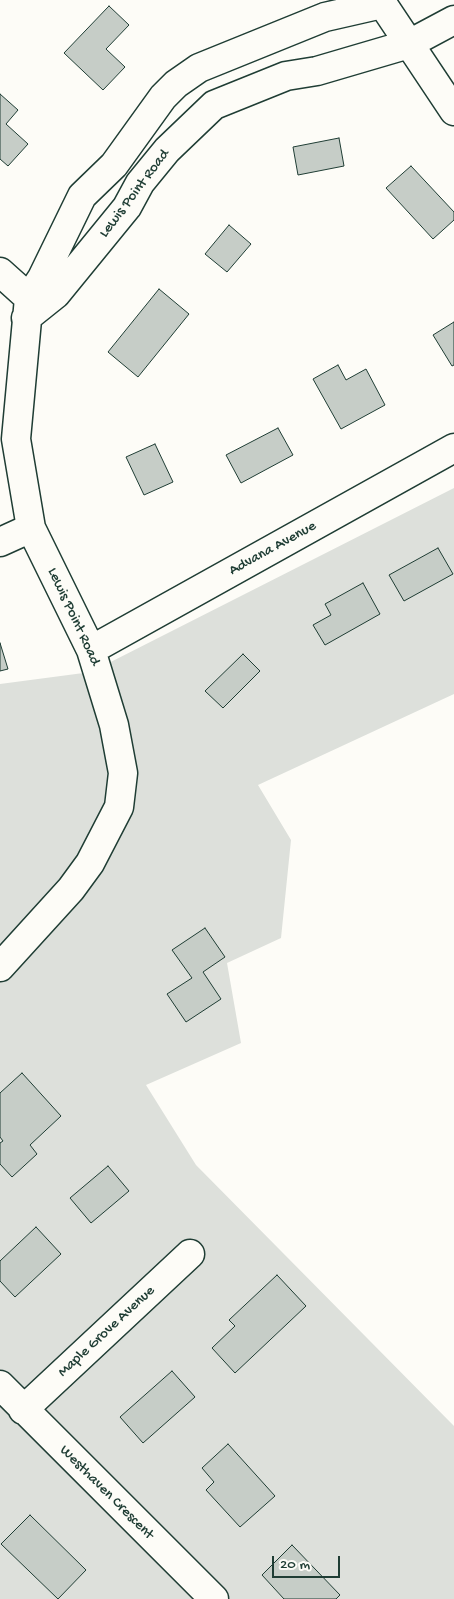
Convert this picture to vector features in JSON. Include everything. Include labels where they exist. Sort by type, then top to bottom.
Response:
[{"type":"street","points":[[381,2],[454,111]]},
{"type":"street","name":"Lewis Point Road","points":[[0,967],[71,889],[90,863],[119,807],[123,773],[114,725],[91,650],[30,528],[16,439],[27,308],[82,196],[114,165],[163,97],[176,84],[199,68],[324,16],[381,2]]},
{"type":"street","name":"Lewis Point Road","points":[[27,308],[56,294],[127,207],[140,183],[167,150],[214,106],[286,76],[317,71],[409,44],[454,20]]},
{"type":"street","points":[[0,272],[27,308]]},
{"type":"street","name":"Advana Avenue","points":[[91,650],[454,448]]},
{"type":"street","points":[[0,542],[30,528]]},
{"type":"street","name":"Maple Grove Avenue","points":[[23,1410],[190,1254]]},
{"type":"street","name":"Westhaven Crescent","points":[[0,1386],[214,1599]]},
{"type":"shaded area","points":[[454,488],[454,694],[258,785],[291,840],[281,938],[227,963],[241,1043],[146,1085],[196,1165],[454,1426],[454,1599],[0,1599],[0,684],[91,672]]},
{"type":"building","points":[[109,6],[129,25],[106,49],[125,67],[103,90],[64,53]]},
{"type":"building","points":[[0,94],[18,110],[6,124],[28,144],[8,166],[0,159]]},
{"type":"building","points":[[339,138],[344,166],[298,175],[293,147]]},
{"type":"building","points":[[411,166],[454,212],[454,220],[433,239],[386,188]]},
{"type":"building","points":[[229,225],[251,244],[227,272],[205,254]]},
{"type":"building","points":[[159,289],[189,314],[138,377],[108,352]]},
{"type":"building","points":[[454,322],[454,365],[452,366],[433,335]]},
{"type":"building","points":[[338,365],[346,380],[366,369],[385,405],[341,429],[313,379]]},
{"type":"building","points":[[278,428],[293,455],[241,483],[226,455]]},
{"type":"building","points":[[155,444],[173,482],[144,495],[126,457]]},
{"type":"building","points":[[438,548],[453,574],[404,601],[389,575]]},
{"type":"building","points":[[363,583],[380,614],[325,645],[313,625],[331,615],[325,604]]},
{"type":"building","points":[[0,643],[8,669],[0,671]]},
{"type":"building","points":[[243,654],[260,671],[223,708],[205,691]]},
{"type":"building","points":[[205,928],[225,957],[203,972],[221,999],[186,1022],[167,994],[192,978],[172,950]]},
{"type":"building","points":[[22,1073],[61,1116],[30,1145],[37,1154],[12,1177],[0,1164],[0,1143],[3,1141],[0,1137],[0,1093]]},
{"type":"building","points":[[108,1166],[129,1191],[91,1223],[70,1198]]},
{"type":"building","points":[[36,1227],[61,1254],[15,1297],[0,1281],[0,1261]]},
{"type":"building","points":[[277,1275],[306,1306],[235,1373],[212,1348],[235,1326],[229,1320]]},
{"type":"building","points":[[172,1371],[195,1397],[143,1443],[120,1417]]},
{"type":"building","points":[[228,1444],[275,1496],[240,1527],[206,1490],[214,1482],[202,1468]]},
{"type":"building","points":[[30,1515],[86,1570],[58,1599],[1,1544]]},
{"type":"building","points":[[292,1545],[340,1595],[336,1599],[284,1599],[262,1575]]}]
